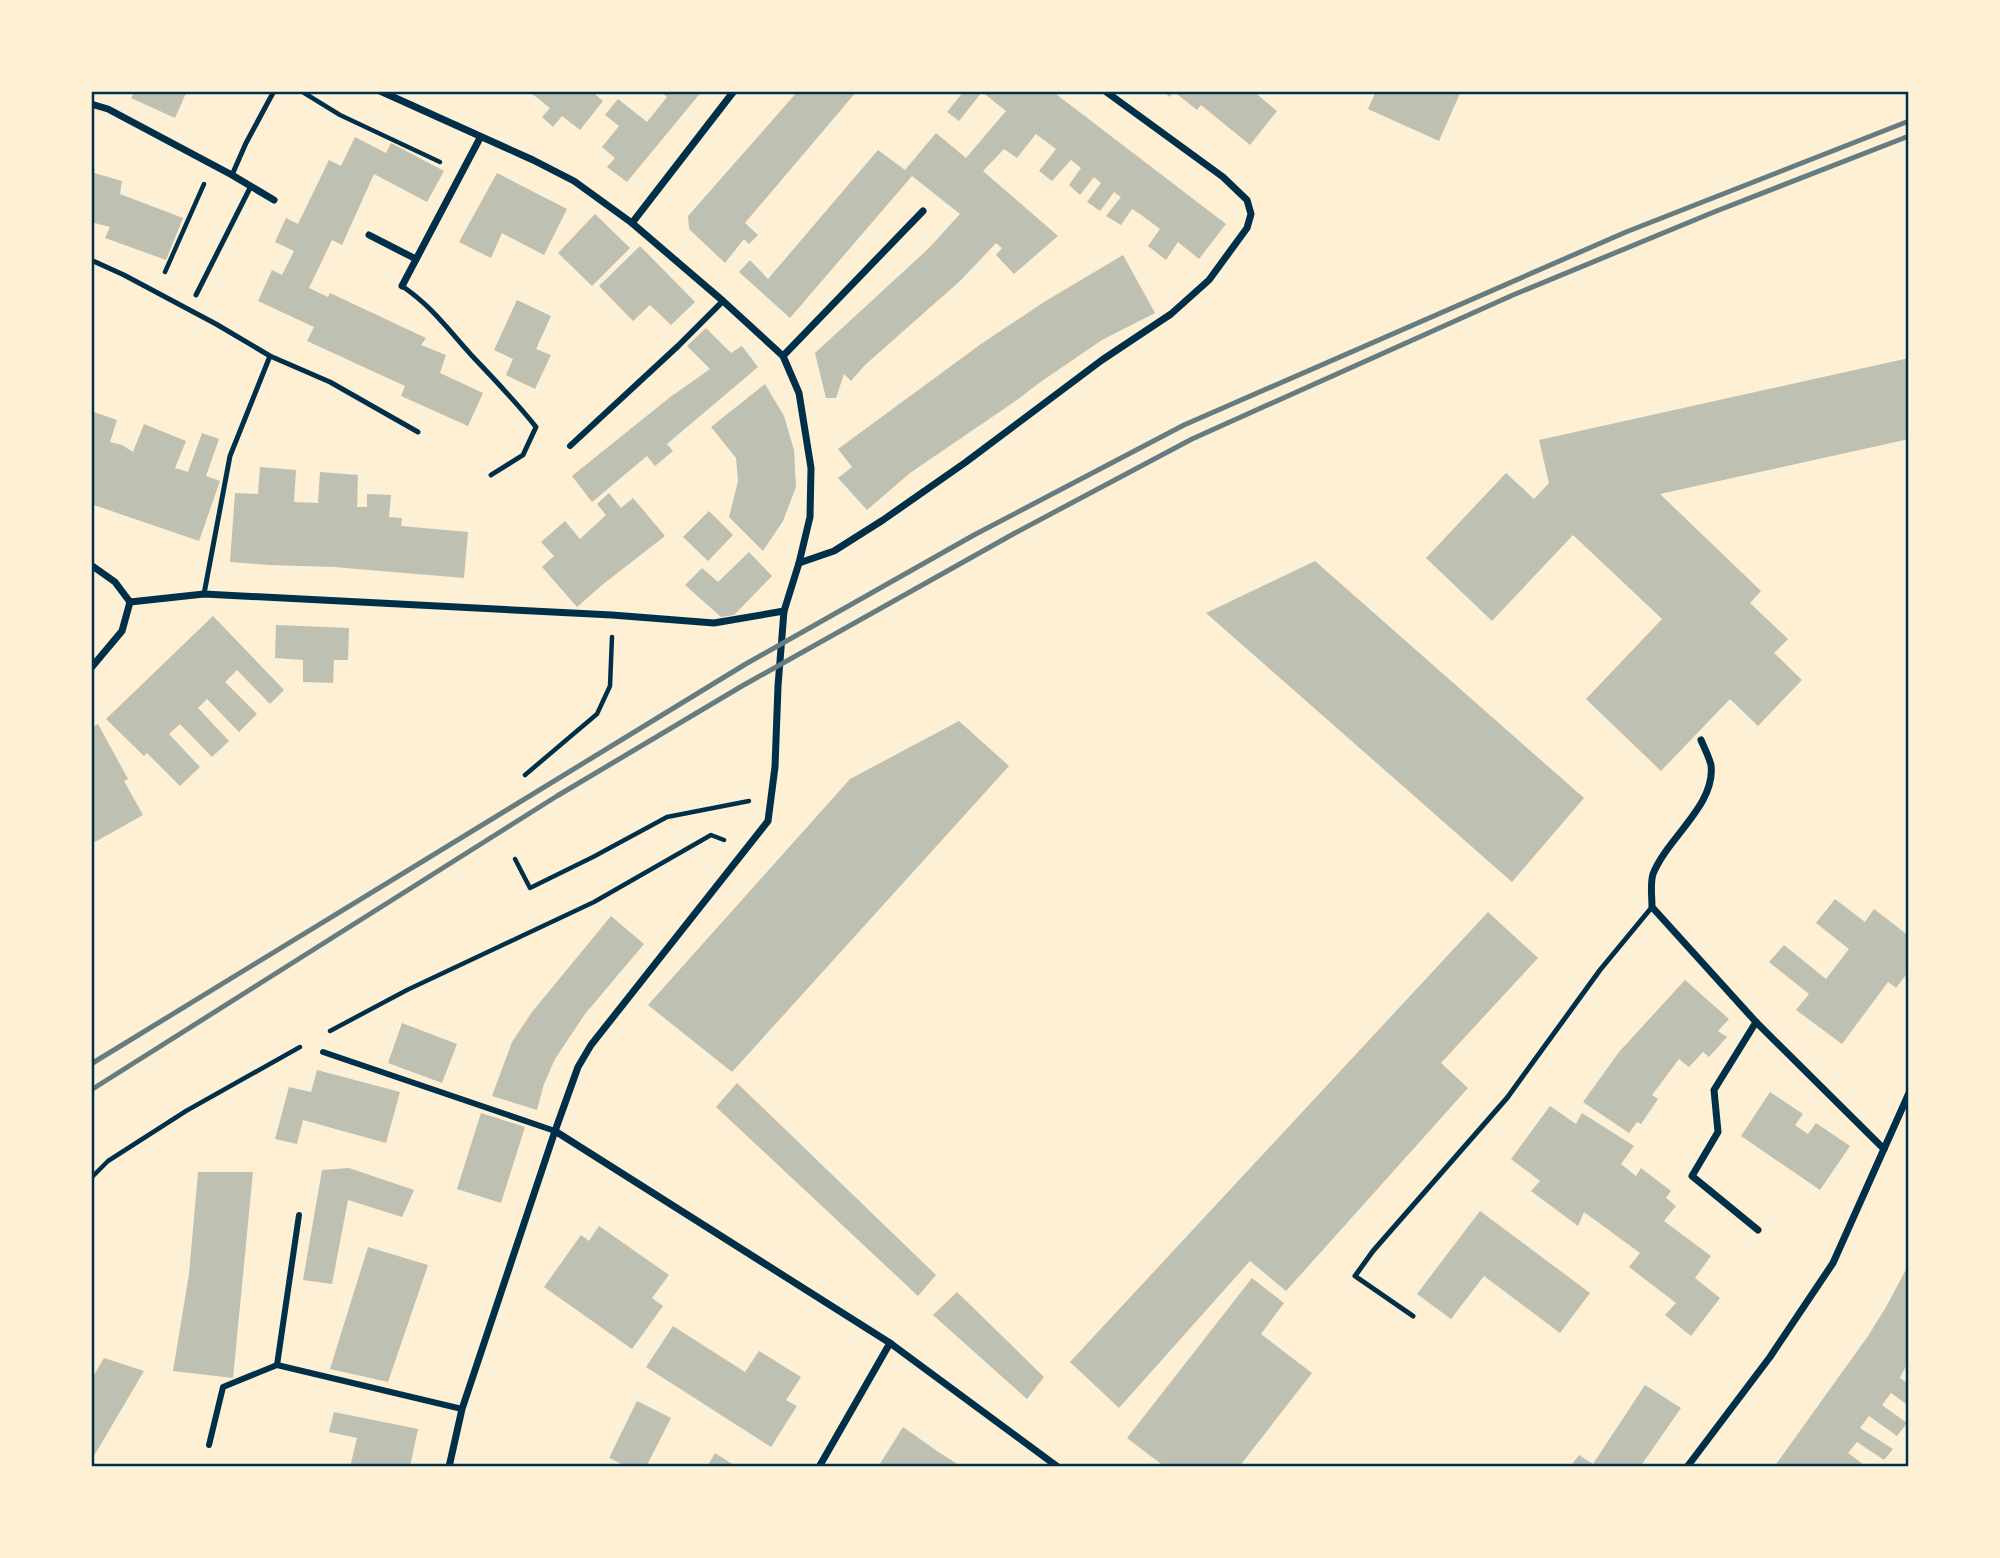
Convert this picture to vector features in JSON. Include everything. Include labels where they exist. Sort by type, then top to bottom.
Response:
[{"type":"street","points":[[380,91],[575,181],[632,223],[723,301],[783,356],[799,393],[811,468],[810,517],[784,611],[775,767],[768,821],[591,1045],[578,1067],[462,1409],[449,1467]]},
{"type":"street","points":[[632,223],[734,91]]},
{"type":"street","points":[[799,563],[834,551],[904,505],[1102,360],[1171,314],[1209,280],[1247,228],[1251,214],[1247,200],[1223,177],[1105,91]]},
{"type":"street","points":[[91,104],[108,109],[274,200]]},
{"type":"street","points":[[402,286],[480,138]]},
{"type":"street","points":[[783,356],[923,211]]},
{"type":"street","points":[[369,235],[416,258]]},
{"type":"street","points":[[569,446],[723,301]]},
{"type":"street","points":[[91,565],[115,582],[130,602]]},
{"type":"street","points":[[130,602],[204,594],[714,622],[784,611]]},
{"type":"street","points":[[91,668],[122,631],[130,602]]},
{"type":"street","points":[[1701,740],[1711,764],[1705,799],[1669,845],[1652,876],[1652,906],[1756,1022],[1884,1149]]},
{"type":"street","points":[[1756,1022],[1714,1090],[1718,1132],[1692,1176],[1758,1230]]},
{"type":"street","points":[[323,1052],[555,1131],[890,1343],[1058,1467]]},
{"type":"street","points":[[1687,1467],[1770,1357],[1833,1264],[1909,1093]]},
{"type":"street","points":[[277,1366],[299,1215]]},
{"type":"street","points":[[818,1467],[890,1343]]},
{"type":"street","points":[[209,1446],[223,1387],[277,1366],[462,1409]]},
{"type":"lane","points":[[232,175],[274,91]]},
{"type":"lane","points":[[196,295],[251,186]]},
{"type":"lane","points":[[91,260],[203,317],[270,356],[330,382],[418,432]]},
{"type":"lane","points":[[402,286],[422,299],[537,427],[523,455],[491,475]]},
{"type":"lane","points":[[204,594],[230,456],[270,356]]},
{"type":"lane","points":[[1413,1316],[1354,1276],[1507,1098],[1600,970],[1652,906]]},
{"type":"path","points":[[301,91],[340,115],[462,172]]},
{"type":"path","points":[[166,270],[213,166]]},
{"type":"path","points":[[525,775],[597,713],[610,686],[612,615]]},
{"type":"path","points":[[515,859],[530,888],[667,817],[770,797]]},
{"type":"path","points":[[327,1032],[407,990],[594,902],[711,835],[745,847]]},
{"type":"path","points":[[91,1178],[108,1161],[186,1111],[305,1044]]},
{"type":"building","points":[[135,91],[187,91],[175,118],[131,98]]},
{"type":"building","points":[[591,91],[603,101],[580,130],[562,116],[553,127],[542,117],[550,108],[531,93]]},
{"type":"building","points":[[660,91],[702,91],[627,182],[607,167],[615,158],[602,147],[619,126],[605,115],[618,99],[647,122],[667,97]]},
{"type":"building","points":[[798,91],[857,91],[745,223],[758,235],[749,244],[744,239],[725,263],[689,229],[688,216]]},
{"type":"building","points":[[964,91],[1052,91],[1226,224],[1199,259],[1178,242],[1166,260],[1148,246],[1160,229],[1140,214],[1132,209],[1121,225],[1106,216],[1121,197],[1114,192],[1100,211],[1087,202],[1101,183],[1094,177],[1080,195],[1069,185],[1081,168],[1071,160],[1052,181],[1039,171],[1056,149],[1036,134],[1017,158],[1004,149],[983,171],[1058,236],[1014,274],[996,255],[1002,248],[996,243],[960,281],[865,365],[851,381],[844,374],[836,398],[826,398],[815,353],[928,249],[960,214],[912,176],[790,318],[739,272],[750,260],[768,279],[878,150],[905,170],[936,133],[966,158],[1006,111],[982,92],[959,121],[947,112]]},
{"type":"building","points":[[1162,91],[1173,91],[1170,97]]},
{"type":"building","points":[[1173,91],[1253,91],[1277,111],[1250,145],[1201,105],[1197,110]]},
{"type":"building","points":[[1376,91],[1461,91],[1439,141],[1368,109]]},
{"type":"building","points":[[355,137],[386,153],[391,143],[444,171],[427,202],[374,174],[342,245],[332,240],[309,288],[328,297],[330,293],[426,338],[421,345],[446,355],[440,373],[483,393],[468,426],[401,396],[405,386],[307,341],[314,327],[258,301],[272,270],[282,275],[294,251],[275,242],[286,218],[298,224],[329,160],[341,166]]},
{"type":"building","points":[[91,168],[95,169],[94,173],[122,181],[120,194],[183,218],[166,260],[105,238],[110,227],[91,222]]},
{"type":"building","points":[[497,173],[567,209],[544,255],[502,233],[491,258],[459,242]]},
{"type":"building","points":[[595,214],[630,248],[592,286],[558,253]]},
{"type":"building","points":[[640,246],[695,302],[671,325],[650,305],[633,321],[599,286]]},
{"type":"building","points":[[1123,255],[1155,313],[1102,340],[1039,383],[910,473],[867,510],[838,478],[852,467],[838,449],[981,344],[1044,302]]},
{"type":"building","points":[[517,300],[551,316],[536,349],[551,355],[535,389],[506,375],[513,359],[494,350]]},
{"type":"building","points":[[706,328],[731,353],[742,346],[758,367],[667,444],[673,451],[655,466],[647,456],[592,502],[572,476],[669,398],[710,369],[687,346]]},
{"type":"building","points":[[1909,358],[1909,439],[1660,494],[1761,591],[1750,603],[1788,639],[1774,653],[1802,680],[1758,726],[1730,699],[1661,771],[1586,699],[1662,619],[1573,535],[1492,621],[1426,558],[1506,473],[1534,499],[1549,483],[1539,440]]},
{"type":"building","points":[[765,384],[784,416],[794,450],[796,487],[783,521],[763,551],[729,517],[738,481],[736,458],[711,427]]},
{"type":"building","points":[[91,411],[117,420],[110,442],[133,452],[144,424],[186,441],[175,468],[188,472],[202,433],[219,439],[206,476],[220,481],[199,541],[91,504]]},
{"type":"building","points":[[260,467],[296,470],[294,502],[318,503],[320,472],[358,475],[357,507],[367,507],[367,494],[391,495],[389,517],[402,518],[401,526],[468,532],[464,578],[334,567],[230,562],[235,493],[258,494]]},
{"type":"building","points":[[609,493],[621,508],[633,498],[665,536],[577,607],[542,567],[554,556],[541,542],[565,521],[580,539],[606,515],[597,504]]},
{"type":"building","points":[[709,511],[733,535],[708,561],[683,537]]},
{"type":"building","points":[[749,552],[772,576],[734,615],[721,617],[685,585],[702,568],[718,582]]},
{"type":"building","points":[[1315,561],[1584,798],[1512,882],[1206,613]]},
{"type":"building","points":[[213,616],[284,690],[270,704],[237,670],[225,682],[257,714],[239,732],[207,699],[198,708],[229,741],[212,757],[180,724],[169,734],[200,767],[180,786],[147,753],[144,756],[106,719]]},
{"type":"building","points":[[276,625],[349,628],[348,660],[334,660],[333,683],[303,682],[303,660],[275,658]]},
{"type":"building","points":[[959,721],[1009,766],[732,1072],[648,1005],[850,779]]},
{"type":"building","points":[[98,724],[128,779],[124,781],[143,815],[95,842],[91,836],[91,728]]},
{"type":"building","points":[[1835,899],[1865,922],[1874,909],[1909,936],[1909,971],[1896,988],[1888,982],[1842,1044],[1796,1010],[1809,994],[1769,962],[1784,945],[1826,979],[1849,949],[1816,923]]},
{"type":"building","points":[[1488,912],[1538,958],[1441,1063],[1468,1088],[1286,1291],[1250,1261],[1119,1408],[1070,1362]]},
{"type":"building","points":[[611,916],[644,944],[585,1014],[555,1059],[537,1110],[492,1096],[512,1042],[532,1012]]},
{"type":"building","points":[[1685,980],[1729,1019],[1718,1031],[1727,1037],[1709,1057],[1703,1052],[1689,1067],[1679,1059],[1652,1095],[1658,1099],[1641,1124],[1637,1122],[1629,1133],[1583,1102],[1619,1052]]},
{"type":"building","points":[[402,1023],[457,1044],[442,1083],[388,1063]]},
{"type":"building","points":[[317,1070],[400,1092],[386,1143],[303,1120],[297,1144],[275,1139],[289,1087],[311,1092]]},
{"type":"building","points":[[737,1083],[936,1275],[918,1296],[716,1107]]},
{"type":"building","points":[[1770,1092],[1803,1114],[1795,1125],[1808,1134],[1816,1123],[1850,1146],[1820,1190],[1741,1136]]},
{"type":"building","points":[[1550,1106],[1576,1124],[1582,1113],[1634,1146],[1621,1164],[1636,1176],[1641,1168],[1671,1191],[1666,1198],[1676,1206],[1664,1221],[1711,1256],[1695,1278],[1720,1298],[1691,1336],[1665,1315],[1676,1303],[1629,1267],[1640,1253],[1584,1212],[1578,1226],[1531,1191],[1540,1181],[1511,1159]]},
{"type":"building","points":[[481,1113],[525,1127],[501,1203],[457,1189]]},
{"type":"building","points":[[349,1168],[414,1190],[402,1217],[348,1200],[332,1284],[303,1280],[322,1170]]},
{"type":"building","points":[[198,1172],[253,1172],[233,1378],[173,1371],[189,1274]]},
{"type":"building","points":[[1480,1211],[1590,1293],[1560,1333],[1484,1276],[1451,1319],[1417,1294]]},
{"type":"building","points":[[599,1226],[669,1275],[652,1298],[663,1306],[632,1349],[544,1287],[581,1235],[589,1241]]},
{"type":"building","points":[[368,1247],[428,1265],[388,1382],[330,1369]]},
{"type":"building","points":[[1909,1264],[1909,1363],[1900,1378],[1909,1384],[1909,1406],[1891,1393],[1882,1405],[1907,1423],[1897,1436],[1869,1416],[1860,1428],[1893,1449],[1884,1460],[1857,1442],[1848,1453],[1867,1467],[1774,1467],[1868,1336]]},
{"type":"building","points":[[1252,1278],[1284,1303],[1261,1334],[1312,1373],[1239,1467],[1165,1467],[1127,1438]]},
{"type":"building","points":[[957,1292],[1044,1377],[1027,1399],[933,1315]]},
{"type":"building","points":[[673,1326],[745,1372],[759,1351],[801,1377],[786,1400],[797,1406],[771,1447],[646,1367]]},
{"type":"building","points":[[104,1358],[144,1371],[91,1461],[91,1380]]},
{"type":"building","points":[[1645,1385],[1681,1408],[1640,1467],[1570,1467],[1579,1455],[1593,1464]]},
{"type":"building","points":[[637,1401],[671,1418],[646,1467],[628,1467],[609,1458]]},
{"type":"building","points":[[334,1412],[418,1429],[410,1467],[350,1467],[357,1438],[329,1432]]},
{"type":"building","points":[[903,1427],[937,1451],[962,1467],[878,1467]]},
{"type":"building","points":[[715,1453],[737,1467],[707,1467]]},
{"type":"railway","points":[[91,1064],[744,665],[974,535],[1184,425],[1626,232],[1909,121]]},
{"type":"railway","points":[[91,1090],[557,796],[742,686],[1015,533],[1192,439],[1513,295],[1714,212],[1909,136]]}]
